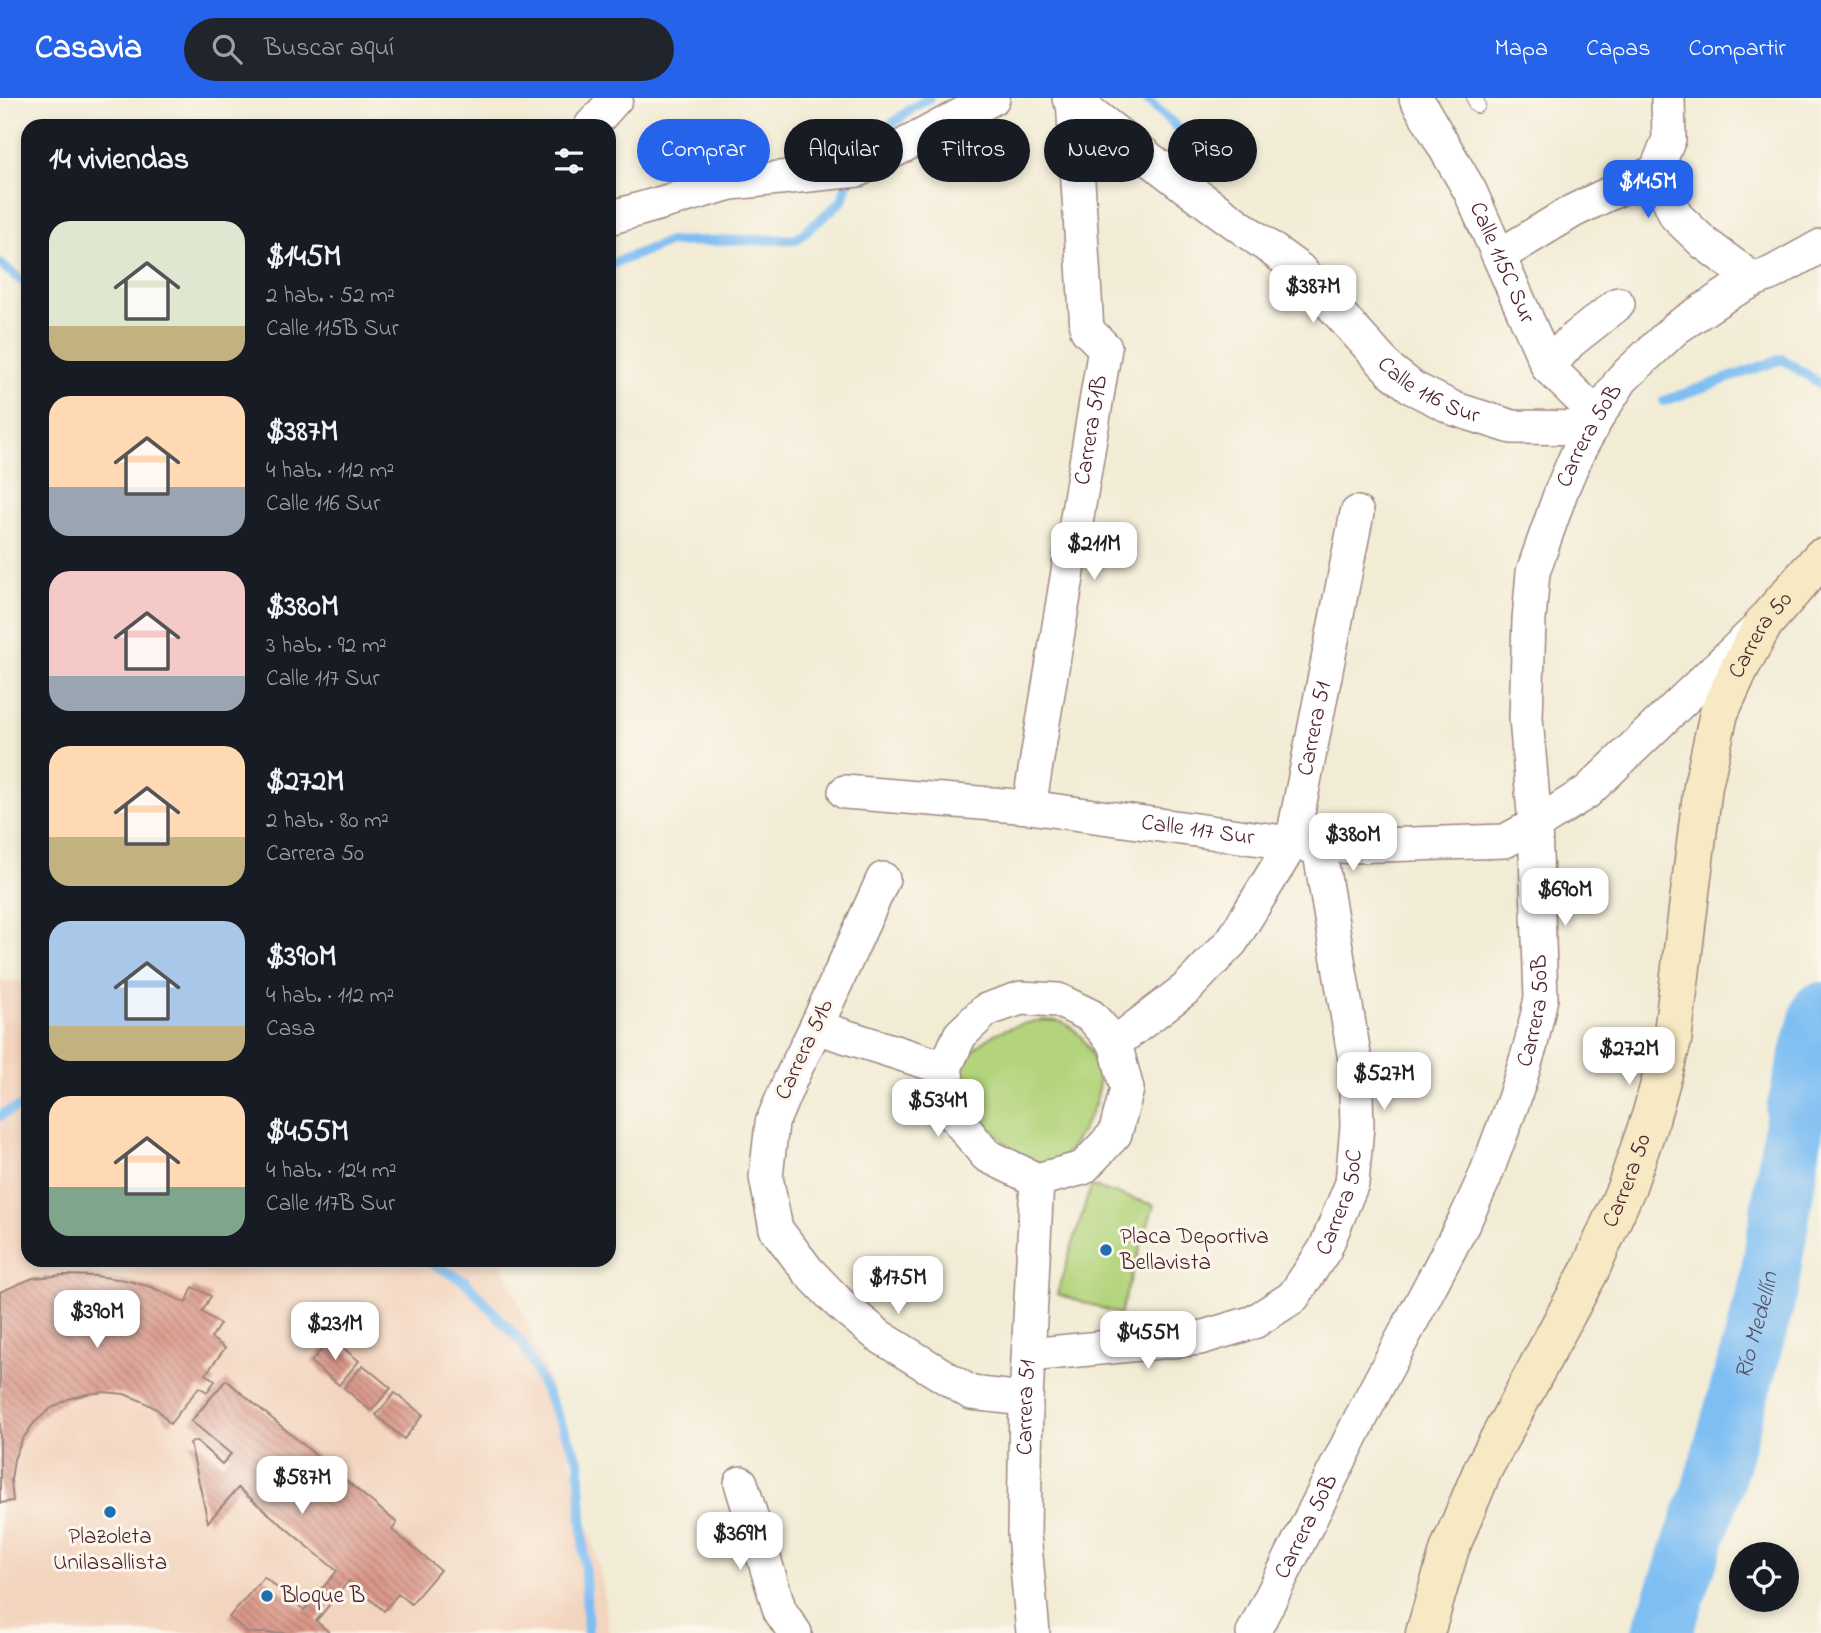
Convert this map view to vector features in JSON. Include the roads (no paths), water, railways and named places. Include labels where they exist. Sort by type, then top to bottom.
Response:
[{"type":"main road","name":"Carrera 50","points":[[1425,1633],[1450,1548],[1483,1469],[1590,1270],[1627,1186],[1651,1116],[1672,1041],[1703,786],[1719,713],[1739,668],[1764,623],[1821,558]]},
{"type":"street","points":[[598,119],[616,98]]},
{"type":"street","points":[[616,216],[732,183],[859,170],[993,98]]},
{"type":"street","name":"Calle 116 Sur","points":[[1071,98],[1186,188],[1299,269],[1390,370],[1413,388],[1455,409],[1512,427],[1595,422]]},
{"type":"street","name":"Carrera 51B","points":[[1029,807],[1105,348],[1087,330],[1071,98]]},
{"type":"street","name":"Calle 115C Sur","points":[[1416,98],[1470,191],[1548,367],[1595,422]]},
{"type":"street","points":[[1499,256],[1573,211],[1656,171],[1669,139],[1668,98]]},
{"type":"street","points":[[1656,171],[1676,216],[1704,243],[1754,280]]},
{"type":"street","name":"Carrera 50B","points":[[1253,1633],[1371,1398],[1466,1218],[1484,1179],[1514,1099],[1531,1044],[1541,998],[1535,825],[1526,718],[1529,632],[1533,572],[1562,489],[1577,454],[1622,379],[1676,328],[1729,293],[1821,246]]},
{"type":"street","points":[[1548,367],[1570,342],[1618,304]]},
{"type":"street","name":"Carrera 51","points":[[1115,1043],[1186,988],[1232,941],[1305,845],[1357,513]]},
{"type":"street","name":"Calle 117 Sur","points":[[845,793],[1029,807],[1305,845],[1505,841],[1587,792],[1764,623]]},
{"type":"street","name":"Carrera 50C","points":[[1029,1356],[1200,1338],[1255,1322],[1293,1297],[1325,1249],[1352,1183],[1357,1126],[1355,1060],[1305,845]]},
{"type":"street","name":"Carrera 51b","points":[[883,880],[772,1123],[766,1177],[776,1228],[808,1271],[839,1303],[879,1336],[971,1393],[1026,1399]]},
{"type":"street","points":[[1021,998],[1058,1000],[1091,1016],[1115,1043],[1127,1089],[1115,1134],[1083,1168],[1037,1181],[986,1155],[953,1114],[945,1068],[960,1035],[986,1010],[1021,998]]},
{"type":"street","points":[[816,1027],[945,1068]]},
{"type":"street","name":"Carrera 51","points":[[1033,1633],[1024,1534],[1026,1399],[1037,1181]]},
{"type":"street","points":[[741,1483],[780,1611],[795,1633]]},
{"type":"waterway","points":[[898,119],[929,98]]},
{"type":"waterway","points":[[1146,98],[1168,119]]},
{"type":"waterway","points":[[616,262],[668,242],[797,239],[842,201],[847,182]]},
{"type":"waterway","points":[[0,264],[21,280]]},
{"type":"waterway","points":[[1664,401],[1782,359],[1821,384]]},
{"type":"waterway","name":"Río Medellín","points":[[1662,1633],[1712,1489],[1768,1290],[1797,1106],[1821,1012]]},
{"type":"waterway","points":[[0,1116],[21,1107]]},
{"type":"waterway","points":[[438,1267],[465,1281],[523,1344],[579,1461],[588,1633]]},
{"type":"place","name":"Placa Deportiva Bellavista","points":[[1106,1250]]},
{"type":"place","name":"Plazoleta Unilasallista","points":[[110,1512]]},
{"type":"place","name":"Bloque B","points":[[267,1596]]}]
